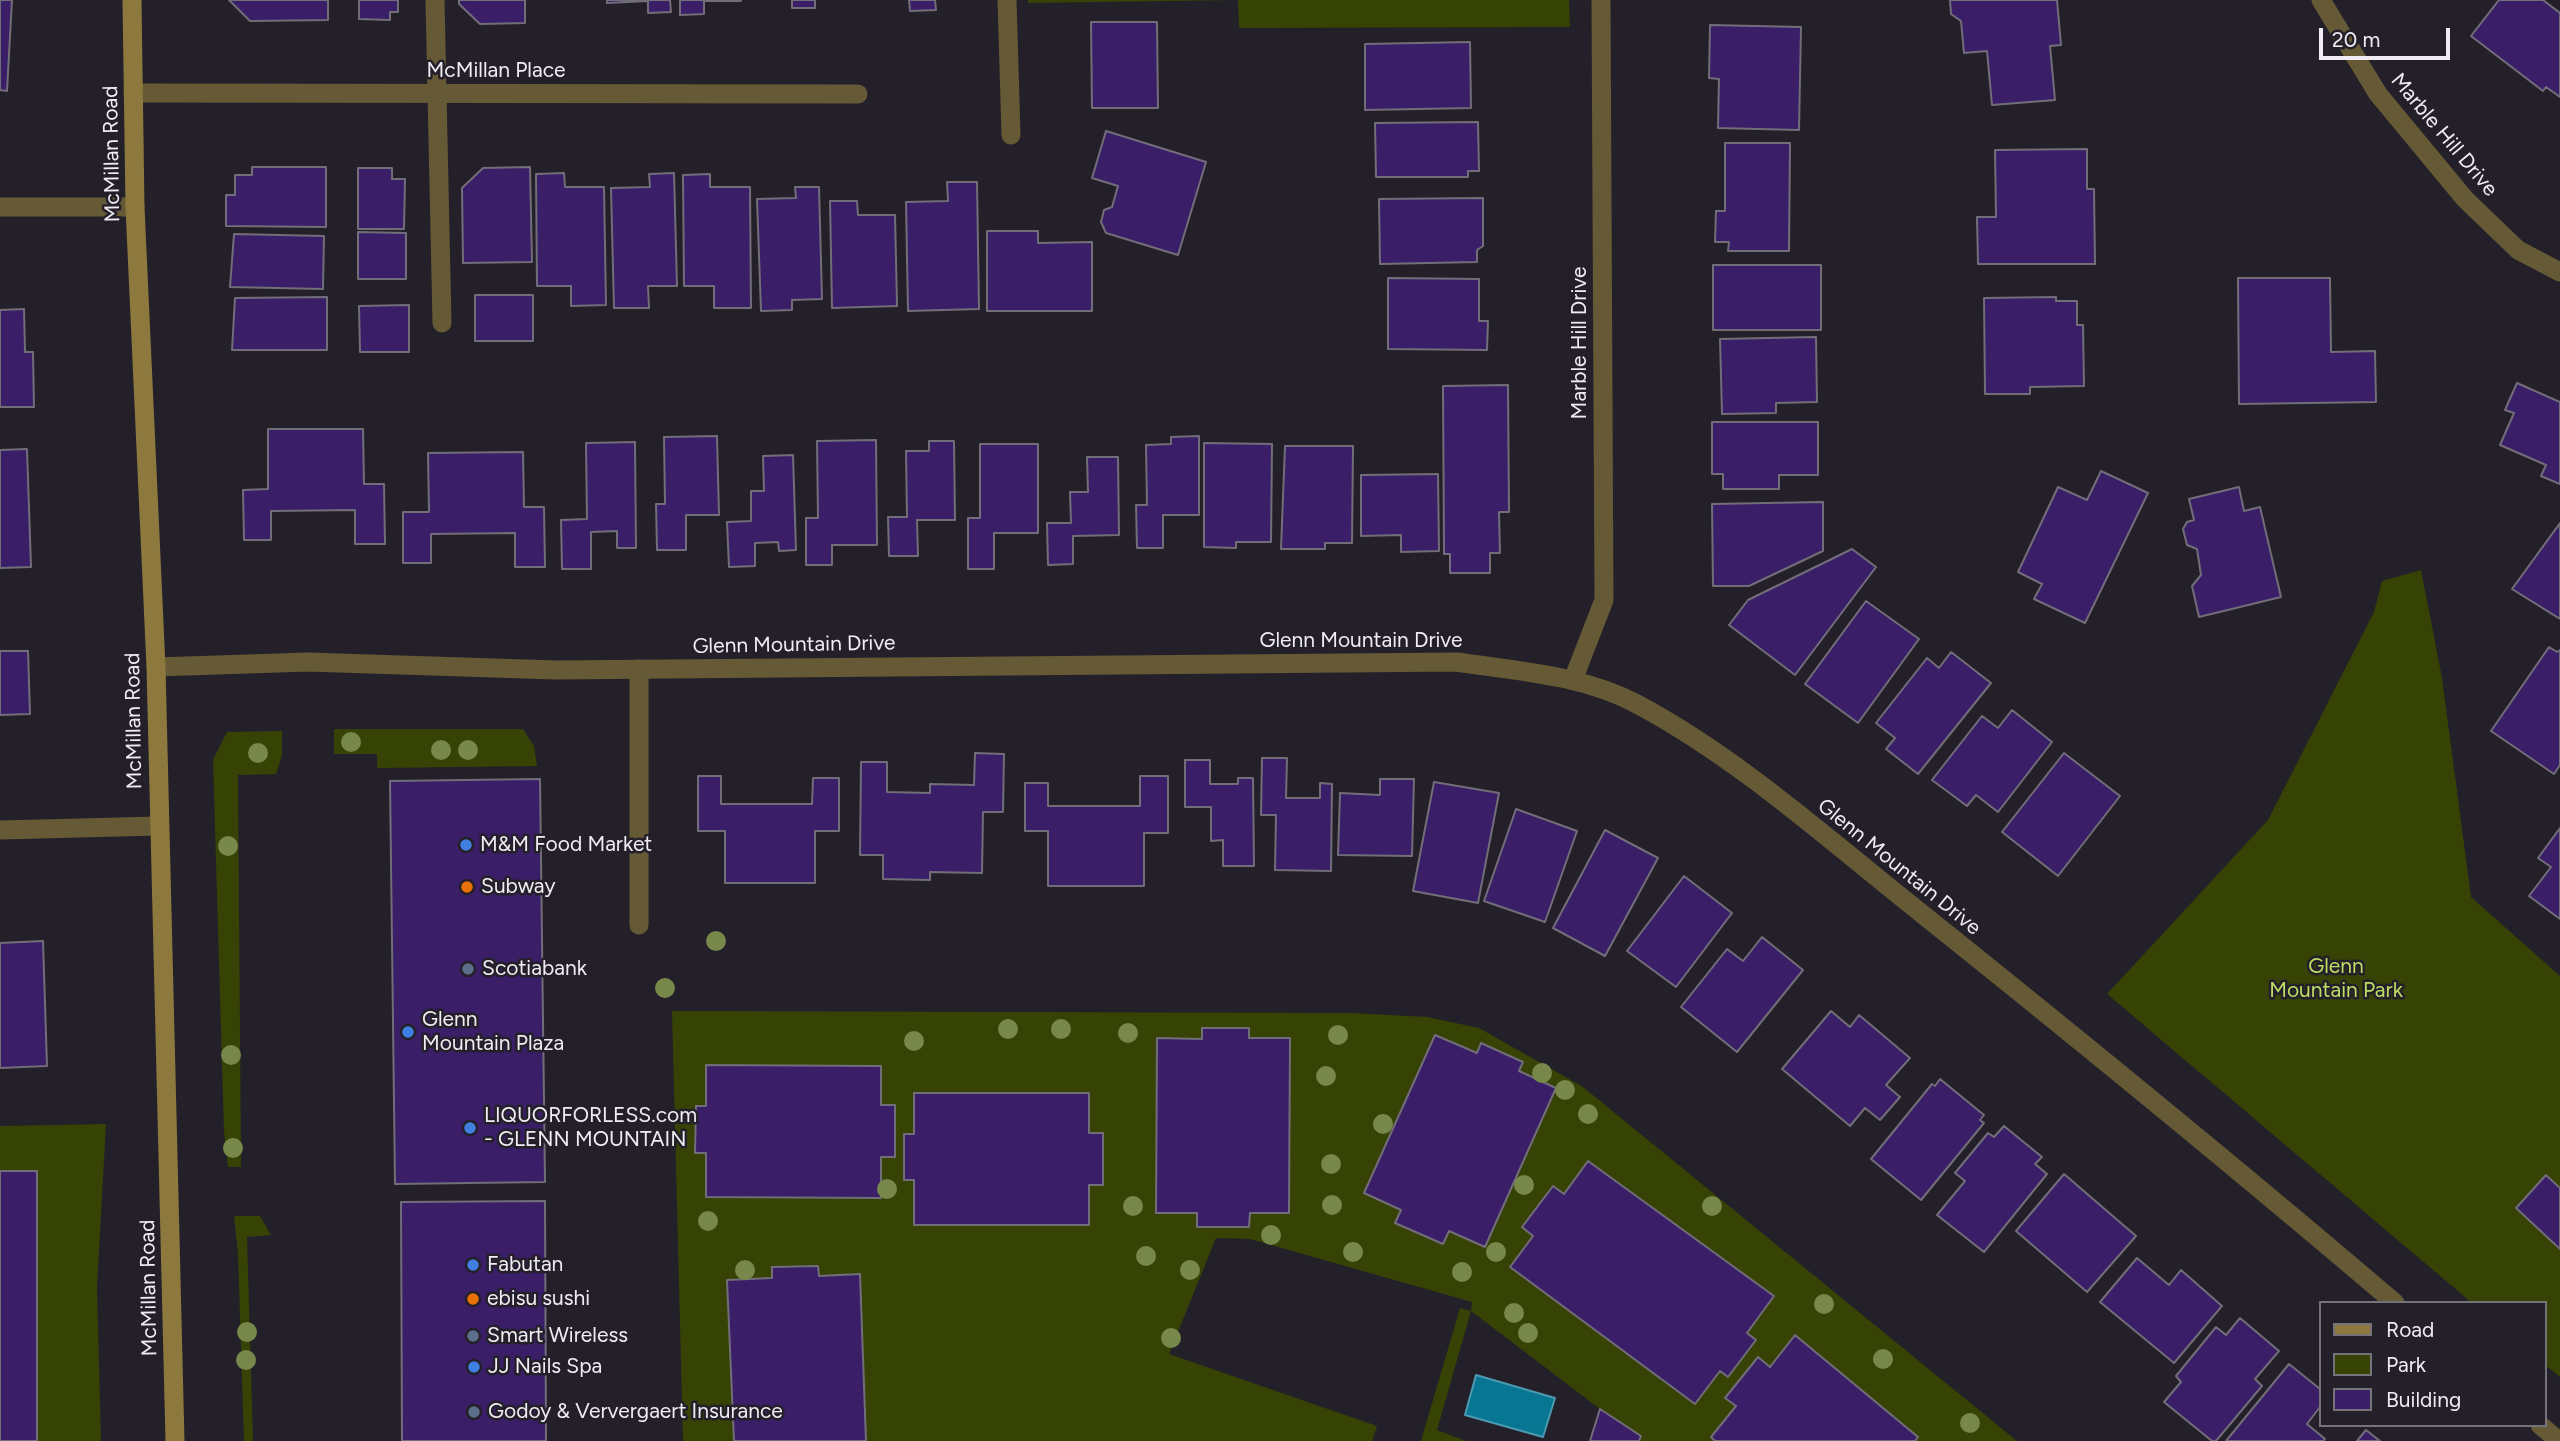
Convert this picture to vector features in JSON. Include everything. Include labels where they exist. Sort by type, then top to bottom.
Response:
[{"type":"main road","name":"McMillan Road","points":[[132,0],[135,206],[156,667],[175,1441]]},
{"type":"street","points":[[435,0],[442,323]]},
{"type":"street","points":[[1007,0],[1011,135]]},
{"type":"street","name":"Marble Hill Drive","points":[[1573,680],[1604,600],[1601,0]]},
{"type":"street","name":"Marble Hill Drive","points":[[2321,0],[2378,94],[2465,199],[2518,250],[2560,272]]},
{"type":"street","name":"McMillan Place","points":[[133,93],[858,94]]},
{"type":"street","points":[[0,207],[135,206]]},
{"type":"street","name":"Glenn Mountain Drive","points":[[156,667],[308,662],[556,670],[1457,662],[1573,680],[1635,703],[1720,756],[2078,1039],[2393,1301]]},
{"type":"street","points":[[639,669],[639,925]]},
{"type":"street","points":[[0,830],[159,826]]},
{"type":"street","points":[[2542,1427],[2559,1441]]},
{"type":"green space","points":[[1028,0],[1238,0],[1028,3]]},
{"type":"green space","points":[[1238,0],[1569,0],[1570,27],[1239,28]]},
{"type":"green space","name":"Glenn Mountain Park","points":[[2421,570],[2442,678],[2471,897],[2560,976],[2560,1377],[2546,1366],[2546,1301],[2470,1301],[2107,994],[2268,820],[2374,612],[2382,581]]},
{"type":"green space","points":[[334,729],[523,729],[534,746],[537,766],[377,768],[377,754],[334,754]]},
{"type":"green space","points":[[282,731],[282,755],[276,774],[238,775],[241,1167],[228,1167],[224,1131],[213,760],[227,732]]},
{"type":"green space","points":[[672,1011],[1352,1013],[1427,1017],[1479,1028],[1583,1087],[2017,1441],[1639,1441],[1641,1436],[1600,1409],[1471,1311],[1472,1302],[1250,1239],[1216,1238],[1169,1354],[1377,1426],[1372,1441],[683,1441]]},
{"type":"green space","points":[[106,1124],[97,1287],[101,1441],[0,1441],[0,1126]]},
{"type":"green space","points":[[234,1216],[260,1216],[271,1235],[247,1237],[253,1441],[244,1441],[238,1254]]},
{"type":"green space","points":[[1460,1308],[1471,1311],[1437,1430],[1466,1441],[1421,1441]]},
{"type":"water","points":[[1476,1375],[1555,1398],[1543,1437],[1465,1415]]},
{"type":"building","points":[[0,0],[12,0],[7,91],[0,90]]},
{"type":"building","points":[[229,0],[328,0],[328,20],[250,21]]},
{"type":"building","points":[[359,0],[398,0],[398,12],[390,12],[390,20],[359,19]]},
{"type":"building","points":[[459,0],[525,0],[525,23],[480,24],[459,4]]},
{"type":"building","points":[[607,0],[670,0],[671,12],[648,13],[648,1],[607,3]]},
{"type":"building","points":[[680,0],[741,1],[704,1],[704,14],[680,15]]},
{"type":"building","points":[[792,0],[815,0],[815,8],[792,8]]},
{"type":"building","points":[[909,0],[935,0],[936,10],[910,11]]},
{"type":"building","points":[[1950,0],[2057,0],[2061,45],[2050,46],[2055,100],[1992,105],[1987,51],[1964,53],[1961,21],[1951,14]]},
{"type":"building","points":[[2499,0],[2543,0],[2560,13],[2560,97],[2546,87],[2543,91],[2471,36]]},
{"type":"building","points":[[1091,22],[1157,22],[1158,108],[1092,108]]},
{"type":"building","points":[[1710,25],[1801,27],[1799,130],[1718,128],[1719,79],[1709,78]]},
{"type":"building","points":[[1470,42],[1471,108],[1365,110],[1365,44]]},
{"type":"building","points":[[1478,122],[1479,171],[1468,171],[1468,177],[1376,177],[1375,123]]},
{"type":"building","points":[[1106,131],[1206,162],[1178,255],[1106,233],[1101,222],[1104,210],[1112,207],[1118,186],[1092,178]]},
{"type":"building","points":[[1725,143],[1790,143],[1789,251],[1728,251],[1729,242],[1715,242],[1716,211],[1725,211]]},
{"type":"building","points":[[2087,149],[2087,189],[2094,189],[2095,264],[1978,264],[1977,217],[1996,217],[1995,150]]},
{"type":"building","points":[[252,167],[326,167],[326,227],[226,226],[226,195],[235,195],[235,175],[252,175]]},
{"type":"building","points":[[530,167],[532,262],[463,263],[462,188],[483,168]]},
{"type":"building","points":[[358,168],[392,168],[392,179],[405,179],[404,229],[358,229]]},
{"type":"building","points":[[564,173],[565,187],[604,187],[606,305],[571,306],[571,286],[537,286],[536,174]]},
{"type":"building","points":[[674,173],[677,286],[648,286],[649,308],[614,308],[611,188],[650,187],[649,174]]},
{"type":"building","points":[[710,174],[710,187],[750,187],[751,308],[714,308],[714,286],[684,286],[683,175]]},
{"type":"building","points":[[947,182],[977,182],[979,309],[908,311],[906,202],[948,201]]},
{"type":"building","points":[[795,187],[819,187],[822,299],[792,300],[792,310],[761,311],[757,199],[796,198]]},
{"type":"building","points":[[1483,198],[1483,246],[1477,250],[1477,262],[1380,264],[1379,199]]},
{"type":"building","points":[[830,201],[857,201],[858,215],[895,215],[897,306],[832,308]]},
{"type":"building","points":[[987,231],[1038,231],[1038,243],[1092,242],[1092,311],[987,311]]},
{"type":"building","points":[[358,232],[406,233],[406,279],[358,279]]},
{"type":"building","points":[[234,234],[324,236],[323,289],[230,287]]},
{"type":"building","points":[[1713,265],[1821,265],[1821,330],[1713,330]]},
{"type":"building","points":[[1388,278],[1479,279],[1479,321],[1488,321],[1487,350],[1388,349]]},
{"type":"building","points":[[2238,278],[2330,278],[2331,352],[2375,351],[2376,402],[2239,404]]},
{"type":"building","points":[[475,295],[533,295],[533,341],[475,341]]},
{"type":"building","points":[[327,297],[327,350],[232,350],[235,298]]},
{"type":"building","points":[[2056,297],[2056,301],[2077,301],[2077,325],[2083,325],[2084,386],[2030,387],[2030,394],[1985,394],[1984,298]]},
{"type":"building","points":[[409,305],[409,352],[360,352],[359,306]]},
{"type":"building","points":[[24,309],[25,352],[33,352],[34,407],[0,407],[0,310]]},
{"type":"building","points":[[1816,337],[1817,402],[1776,403],[1776,413],[1722,414],[1720,339]]},
{"type":"building","points":[[2517,383],[2560,402],[2560,484],[2541,476],[2546,465],[2500,445],[2514,413],[2505,410]]},
{"type":"building","points":[[1508,385],[1509,512],[1499,512],[1500,553],[1490,553],[1490,573],[1450,573],[1450,554],[1444,554],[1443,386]]},
{"type":"building","points":[[1712,422],[1818,422],[1818,475],[1779,475],[1779,489],[1723,489],[1723,474],[1712,474]]},
{"type":"building","points":[[268,429],[363,429],[364,484],[384,484],[385,544],[355,544],[355,510],[271,511],[271,540],[244,540],[243,490],[268,489]]},
{"type":"building","points":[[717,436],[719,515],[686,515],[686,550],[657,550],[656,504],[665,504],[664,437]]},
{"type":"building","points":[[1199,436],[1199,515],[1163,515],[1163,548],[1137,548],[1136,505],[1147,505],[1146,445],[1171,444],[1171,437]]},
{"type":"building","points":[[876,440],[877,545],[832,545],[832,565],[806,565],[806,518],[818,518],[817,441]]},
{"type":"building","points":[[929,441],[954,441],[955,520],[917,520],[918,556],[889,556],[888,517],[907,517],[906,451],[929,451]]},
{"type":"building","points":[[635,442],[636,548],[617,548],[617,531],[591,532],[591,569],[562,569],[561,520],[587,519],[586,443]]},
{"type":"building","points":[[1204,443],[1272,444],[1271,542],[1236,542],[1236,548],[1204,547]]},
{"type":"building","points":[[980,444],[1038,444],[1038,533],[994,533],[994,569],[968,569],[968,518],[980,518]]},
{"type":"building","points":[[1285,446],[1353,446],[1352,543],[1325,543],[1325,549],[1281,549]]},
{"type":"building","points":[[27,449],[31,567],[0,568],[0,450]]},
{"type":"building","points":[[523,452],[524,507],[544,507],[545,567],[515,567],[515,533],[431,534],[431,563],[403,563],[403,512],[429,512],[428,453]]},
{"type":"building","points":[[793,455],[796,550],[779,551],[778,542],[755,543],[755,566],[729,567],[727,522],[751,521],[751,491],[764,491],[763,456]]},
{"type":"building","points":[[1087,457],[1118,457],[1119,535],[1073,536],[1073,564],[1048,565],[1047,523],[1071,523],[1070,492],[1088,492]]},
{"type":"building","points":[[2101,471],[2148,493],[2085,623],[2034,599],[2042,584],[2018,572],[2058,487],[2087,500]]},
{"type":"building","points":[[1438,474],[1439,551],[1401,552],[1401,535],[1361,536],[1361,475]]},
{"type":"building","points":[[2239,487],[2244,511],[2260,507],[2281,597],[2199,617],[2192,586],[2201,575],[2197,549],[2187,545],[2183,529],[2187,522],[2194,520],[2189,499]]},
{"type":"building","points":[[1823,502],[1823,551],[1749,586],[1713,586],[1712,504]]},
{"type":"building","points":[[2560,523],[2560,619],[2512,589]]},
{"type":"building","points":[[1852,549],[1876,567],[1795,675],[1729,625],[1748,600]]},
{"type":"building","points":[[1866,601],[1919,639],[1858,723],[1805,684]]},
{"type":"building","points":[[2549,647],[2557,652],[2560,650],[2560,765],[2554,774],[2491,731]]},
{"type":"building","points":[[0,651],[28,651],[30,714],[0,715]]},
{"type":"building","points":[[1951,652],[1991,683],[1918,774],[1886,749],[1895,738],[1876,723],[1927,658],[1939,668]]},
{"type":"building","points":[[2012,710],[2052,742],[1998,812],[1976,795],[1967,806],[1932,780],[1982,716],[1998,728]]},
{"type":"building","points":[[975,753],[1004,754],[1003,812],[983,812],[982,873],[930,872],[930,880],[883,879],[883,855],[860,855],[861,762],[887,762],[887,792],[930,793],[930,784],[974,785]]},
{"type":"building","points":[[2064,753],[2120,796],[2058,876],[2002,832]]},
{"type":"building","points":[[1262,758],[1287,758],[1286,798],[1320,798],[1320,783],[1332,784],[1331,871],[1275,870],[1276,815],[1261,815]]},
{"type":"building","points":[[1185,760],[1210,760],[1210,784],[1238,784],[1238,778],[1253,778],[1254,866],[1223,866],[1223,840],[1211,841],[1211,807],[1185,807]]},
{"type":"building","points":[[698,776],[721,776],[721,804],[812,804],[813,778],[839,778],[839,831],[815,831],[815,883],[725,883],[725,831],[698,831]]},
{"type":"building","points":[[1140,776],[1168,776],[1168,833],[1144,833],[1144,886],[1048,886],[1048,831],[1025,831],[1025,783],[1048,783],[1048,806],[1140,806]]},
{"type":"building","points":[[540,779],[545,1182],[395,1184],[390,781]]},
{"type":"building","points":[[1380,779],[1414,779],[1412,856],[1338,855],[1340,793],[1380,795]]},
{"type":"building","points":[[1434,782],[1499,793],[1478,903],[1413,891]]},
{"type":"building","points":[[1516,809],[1577,831],[1545,922],[1484,901]]},
{"type":"building","points":[[2560,828],[2560,919],[2529,896],[2551,867],[2538,858]]},
{"type":"building","points":[[1605,830],[1658,858],[1605,956],[1553,928]]},
{"type":"building","points":[[1684,876],[1732,913],[1676,987],[1627,951]]},
{"type":"building","points":[[1762,937],[1803,970],[1737,1052],[1681,1007],[1727,949],[1743,961]]},
{"type":"building","points":[[43,941],[47,1066],[0,1068],[0,943]]},
{"type":"building","points":[[1831,1011],[1850,1027],[1859,1015],[1910,1058],[1886,1085],[1900,1097],[1880,1120],[1865,1108],[1850,1126],[1782,1069]]},
{"type":"building","points":[[1202,1028],[1249,1028],[1249,1038],[1290,1038],[1289,1213],[1250,1213],[1249,1227],[1197,1227],[1197,1213],[1156,1213],[1157,1038],[1202,1039]]},
{"type":"building","points":[[1435,1035],[1477,1053],[1481,1043],[1523,1062],[1519,1071],[1556,1088],[1485,1247],[1449,1231],[1443,1244],[1395,1223],[1401,1210],[1364,1193]]},
{"type":"building","points":[[706,1065],[881,1066],[881,1105],[895,1105],[895,1157],[881,1157],[881,1198],[706,1197],[706,1153],[695,1153],[696,1106],[706,1106]]},
{"type":"building","points":[[1940,1079],[1984,1115],[1980,1120],[1984,1123],[1921,1200],[1871,1159],[1932,1084],[1935,1086]]},
{"type":"building","points":[[914,1093],[1089,1093],[1089,1133],[1103,1133],[1103,1185],[1089,1185],[1089,1225],[914,1225],[914,1180],[904,1180],[904,1134],[914,1134]]},
{"type":"building","points":[[2004,1126],[2042,1157],[2035,1164],[2047,1174],[1984,1252],[1937,1215],[1965,1181],[1955,1173],[1988,1133],[1994,1137]]},
{"type":"building","points":[[1588,1161],[1774,1296],[1747,1333],[1756,1340],[1728,1377],[1720,1371],[1695,1404],[1510,1267],[1533,1236],[1522,1227],[1553,1186],[1564,1194]]},
{"type":"building","points":[[0,1171],[37,1171],[37,1441],[0,1441]]},
{"type":"building","points":[[2064,1174],[2136,1236],[2087,1292],[2016,1231]]},
{"type":"building","points":[[2546,1175],[2560,1188],[2560,1249],[2516,1208]]},
{"type":"building","points":[[545,1201],[546,1441],[402,1441],[401,1202]]},
{"type":"building","points":[[2137,1258],[2169,1285],[2181,1270],[2222,1306],[2174,1363],[2100,1302]]},
{"type":"building","points":[[818,1266],[819,1276],[860,1274],[866,1441],[734,1441],[727,1280],[772,1278],[772,1267]]},
{"type":"building","points":[[2240,1318],[2279,1351],[2255,1379],[2262,1386],[2216,1441],[2212,1441],[2164,1402],[2181,1382],[2176,1376],[2216,1327],[2226,1335]]},
{"type":"building","points":[[1795,1335],[1918,1437],[1915,1441],[1715,1441],[1711,1437],[1736,1406],[1725,1398],[1758,1357],[1770,1367]]},
{"type":"building","points":[[2289,1364],[2318,1387],[2318,1410],[2307,1424],[2325,1439],[2323,1441],[2226,1441]]},
{"type":"building","points":[[1600,1409],[1641,1436],[1639,1441],[1590,1441]]},
{"type":"building","points":[[2366,1430],[2380,1441],[2357,1441]]},
{"type":"place","name":"M&M Food Market","points":[[466,845]]},
{"type":"place","name":"Subway","points":[[467,887]]},
{"type":"place","name":"Scotiabank","points":[[468,969]]},
{"type":"place","name":"Glenn Mountain Plaza","points":[[408,1032]]},
{"type":"place","name":"LIQUORFORLESS.com - GLENN MOUNTAIN","points":[[470,1128]]},
{"type":"place","name":"Fabutan","points":[[473,1265]]},
{"type":"place","name":"ebisu sushi","points":[[473,1299]]},
{"type":"place","name":"Smart Wireless","points":[[473,1336]]},
{"type":"place","name":"JJ Nails Spa","points":[[474,1367]]},
{"type":"place","name":"Godoy & Ververgaert Insurance","points":[[474,1412]]}]
